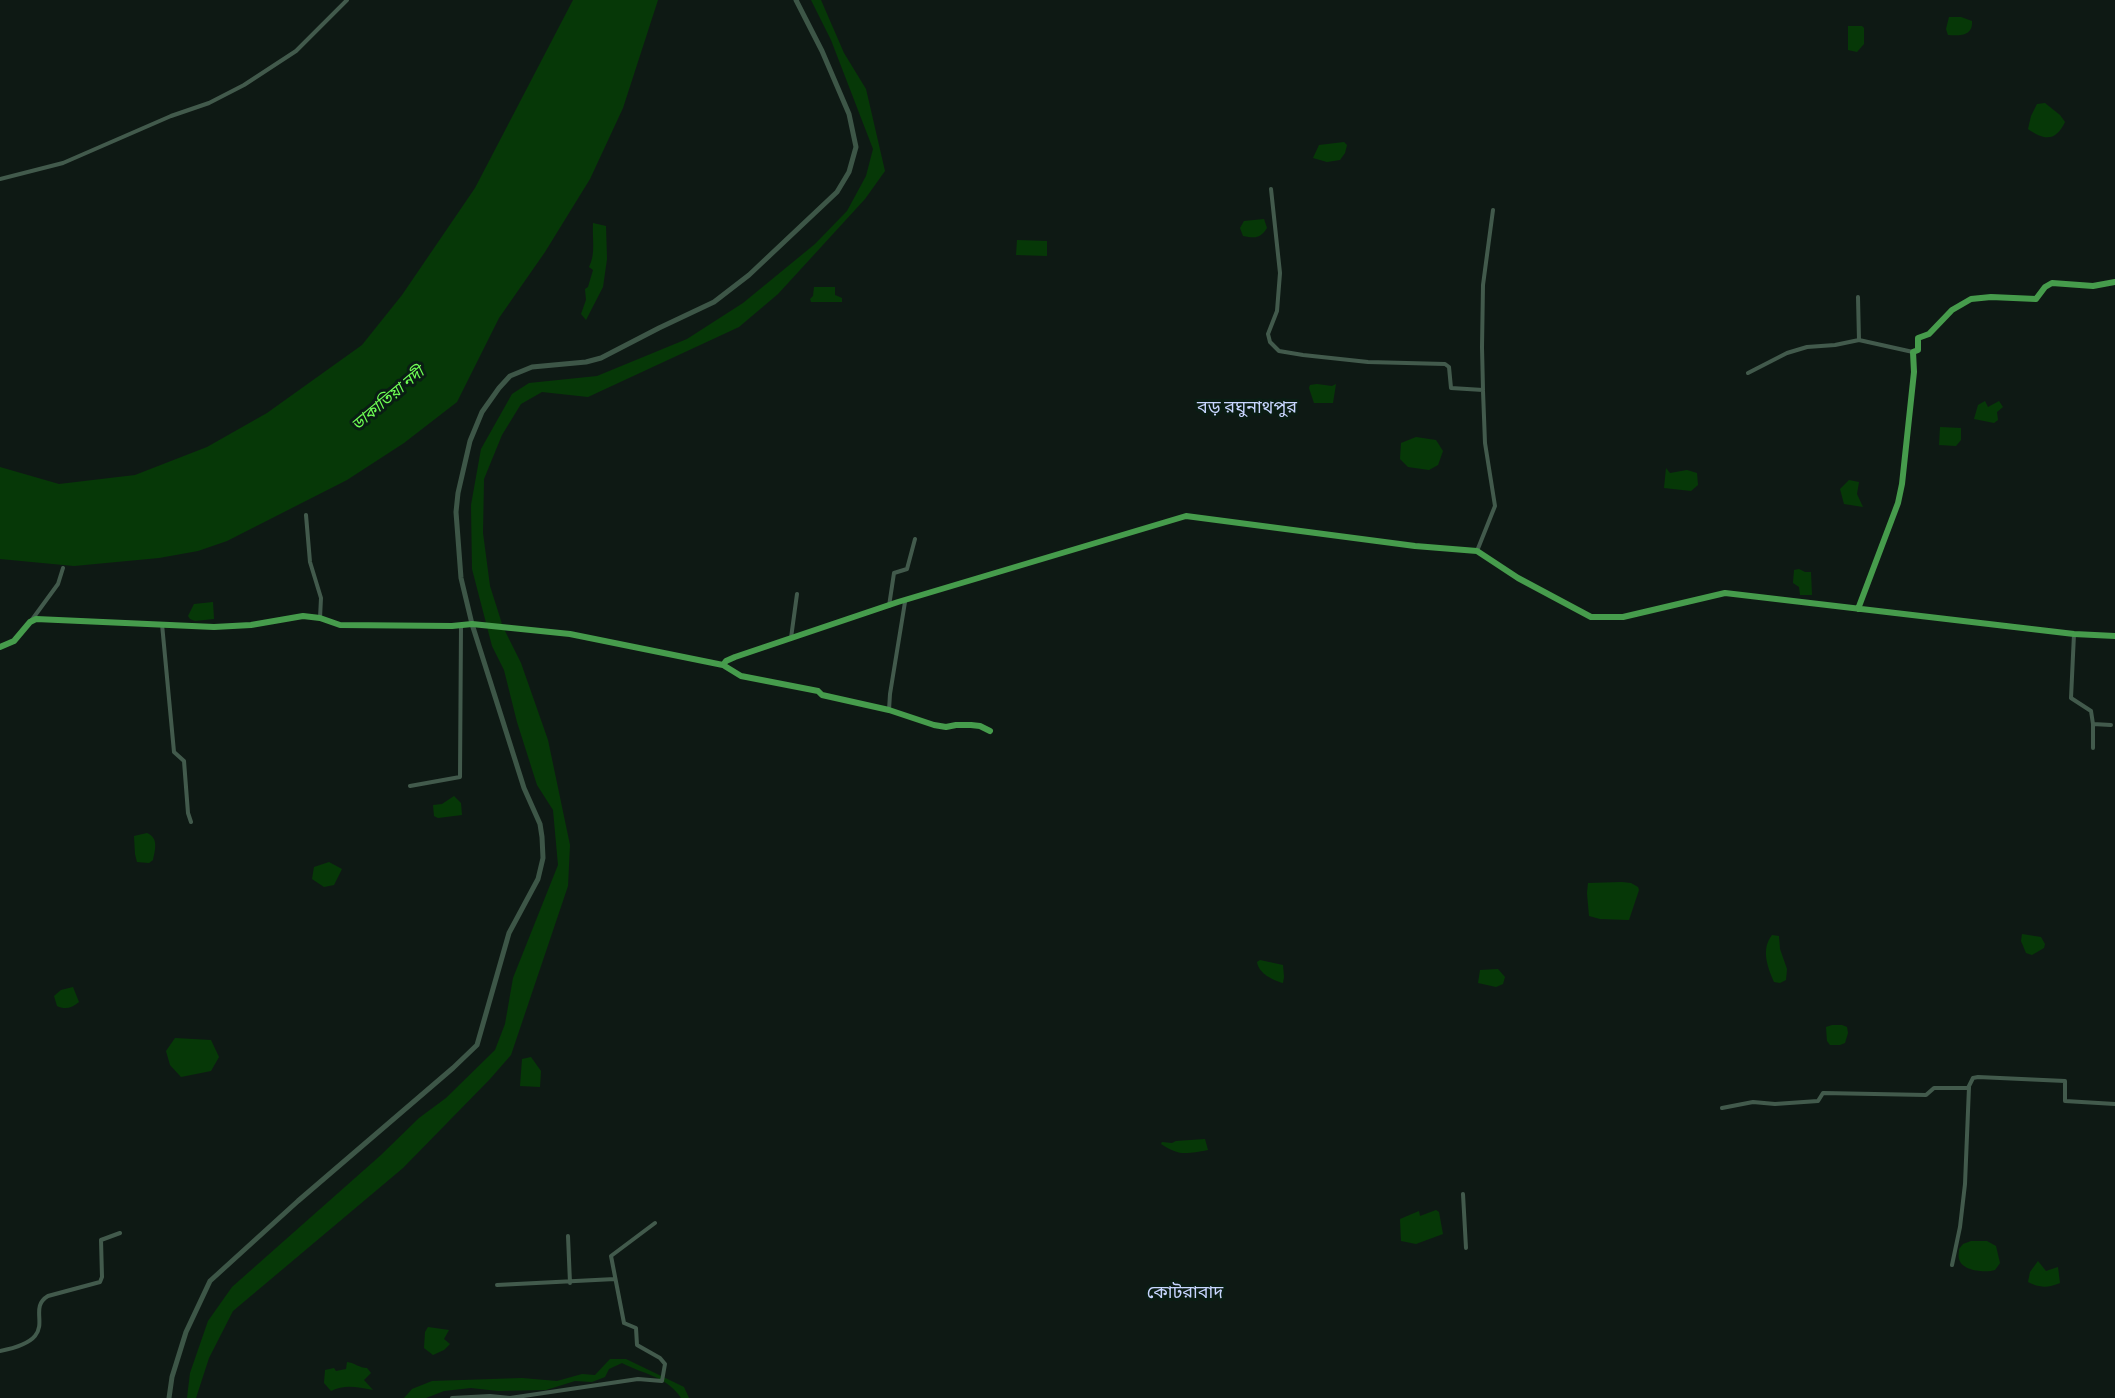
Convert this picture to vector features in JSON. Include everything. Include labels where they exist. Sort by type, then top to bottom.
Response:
[{"type":"main road","points":[[169,1398],[172,1377],[186,1332],[210,1281],[477,1045],[509,933],[538,879],[543,847],[540,824],[524,788],[472,624],[461,578],[456,512],[470,441],[482,412],[498,388],[510,376],[532,367],[586,362],[601,358],[714,302],[749,275],[837,192],[849,172],[856,147],[849,114],[822,51],[796,0]]},
{"type":"street","points":[[0,179],[63,163],[209,103],[244,85],[296,51],[346,0]]},
{"type":"street","points":[[1271,189],[1280,273],[1277,311],[1268,334],[1270,342],[1279,351],[1368,362],[1438,363],[1449,367],[1451,388],[1484,390]]},
{"type":"street","points":[[1478,550],[1495,506],[1485,443],[1483,285],[1493,210]]},
{"type":"street","points":[[1748,373],[1787,353],[1807,347],[1859,340],[1913,352],[1918,350],[1918,338],[1929,334],[1952,310],[1971,299],[1991,297],[2036,299],[2045,287],[2052,283],[2093,286],[2115,282]]},
{"type":"street","points":[[1858,297],[1859,340]]},
{"type":"street","points":[[1858,609],[1898,503],[1914,372],[1913,352]]},
{"type":"street","points":[[306,515],[310,562],[321,598],[320,618]]},
{"type":"street","points":[[723,665],[735,657],[889,606],[1018,565],[1186,516],[1415,546],[1478,550],[1518,578],[1591,617],[1623,617],[1725,593],[2115,636]]},
{"type":"street","points":[[889,606],[894,573],[907,569],[915,539]]},
{"type":"street","points":[[0,647],[14,641],[30,622],[58,584],[63,568]]},
{"type":"street","points":[[791,638],[797,594]]},
{"type":"street","points":[[889,710],[905,602]]},
{"type":"street","points":[[30,622],[36,619],[214,627],[303,616],[320,618],[340,625],[461,626],[472,624],[570,633],[723,665],[741,676],[818,691],[822,695],[835,699],[889,710],[940,726],[971,725],[990,731]]},
{"type":"street","points":[[162,624],[174,752],[184,761],[188,813],[191,822]]},
{"type":"street","points":[[410,786],[460,777],[461,626]]},
{"type":"street","points":[[2074,633],[2071,698],[2091,711],[2093,748]]},
{"type":"street","points":[[2093,724],[2111,725]]},
{"type":"street","points":[[1952,1265],[1958,1241],[1965,1184],[1969,1086],[1973,1078],[2065,1081],[2065,1101],[2115,1104]]},
{"type":"street","points":[[1722,1108],[1753,1102],[1775,1104],[1818,1101],[1822,1093],[1926,1095],[1934,1088],[1969,1086]]},
{"type":"street","points":[[1464,1194],[1466,1248]]},
{"type":"street","points":[[452,1398],[490,1396],[510,1398],[638,1379],[662,1381],[665,1364],[660,1358],[637,1344],[636,1328],[624,1323],[611,1256],[655,1223]]},
{"type":"street","points":[[0,1351],[34,1339],[40,1327],[42,1299],[100,1282],[102,1277],[101,1240],[120,1233]]},
{"type":"street","points":[[568,1236],[570,1283]]},
{"type":"street","points":[[497,1285],[615,1280]]},
{"type":"water","name":"ডাকাতিয়া নদী","points":[[573,0],[658,0],[623,108],[590,179],[545,252],[499,318],[457,402],[404,443],[347,480],[227,541],[198,551],[159,558],[74,566],[0,559],[0,467],[59,484],[135,475],[207,447],[267,413],[362,345],[402,295],[475,188]]},
{"type":"water","points":[[811,0],[821,0],[844,53],[866,89],[885,171],[865,199],[778,294],[739,327],[588,397],[542,392],[521,404],[502,435],[484,479],[483,533],[490,586],[503,627],[521,663],[548,740],[570,845],[568,886],[511,1055],[403,1168],[233,1311],[209,1358],[196,1398],[187,1398],[190,1373],[208,1321],[232,1287],[381,1155],[419,1118],[446,1098],[495,1050],[505,1024],[513,978],[558,865],[553,810],[537,785],[517,722],[504,670],[492,646],[472,569],[471,505],[481,449],[512,394],[529,383],[597,376],[687,339],[743,303],[815,244],[847,211],[866,176],[873,149],[831,40]]},
{"type":"water","points":[[1949,17],[1961,17],[1972,21],[1970,30],[1961,35],[1948,35],[1946,29]]},
{"type":"water","points":[[1848,26],[1864,28],[1864,44],[1857,52],[1848,50]]},
{"type":"water","points":[[2045,103],[2065,122],[2058,133],[2050,137],[2040,136],[2028,129],[2037,104]]},
{"type":"water","points":[[1344,142],[1347,145],[1340,160],[1327,162],[1313,158],[1319,145]]},
{"type":"water","points":[[1264,219],[1267,228],[1262,234],[1254,237],[1243,236],[1240,228],[1244,221]]},
{"type":"water","points":[[593,223],[606,226],[607,259],[603,287],[586,320],[581,314],[586,300],[585,289],[588,287],[593,270],[589,267],[593,251]]},
{"type":"water","points":[[1017,240],[1047,241],[1047,256],[1016,255]]},
{"type":"water","points":[[814,287],[835,287],[835,295],[842,298],[842,302],[811,302]]},
{"type":"water","points":[[1336,384],[1333,403],[1314,403],[1309,388],[1310,385],[1332,386]]},
{"type":"water","points":[[1985,401],[1988,407],[1999,401],[2003,407],[1997,412],[1998,420],[1994,423],[1974,419],[1978,405]]},
{"type":"water","points":[[1940,427],[1961,428],[1961,440],[1956,446],[1939,445]]},
{"type":"water","points":[[1416,437],[1436,440],[1443,451],[1438,465],[1429,470],[1408,467],[1400,459],[1401,443]]},
{"type":"water","points":[[1666,468],[1670,473],[1687,470],[1697,473],[1698,485],[1691,491],[1664,488]]},
{"type":"water","points":[[1849,480],[1859,482],[1857,494],[1863,507],[1844,504],[1840,489]]},
{"type":"water","points":[[1794,570],[1811,572],[1812,595],[1800,595],[1799,587],[1793,583]]},
{"type":"water","points":[[213,602],[214,619],[195,621],[188,616],[194,604]]},
{"type":"water","points":[[454,796],[461,803],[462,815],[438,818],[434,816],[433,805],[442,804]]},
{"type":"water","points":[[147,833],[155,841],[153,860],[149,863],[137,862],[134,836]]},
{"type":"water","points":[[329,862],[342,869],[334,885],[324,887],[312,879],[314,867]]},
{"type":"water","points":[[1588,883],[1631,883],[1639,890],[1629,920],[1600,919],[1589,916]]},
{"type":"water","points":[[2022,934],[2041,937],[2045,944],[2044,948],[2032,955],[2026,953],[2021,941]]},
{"type":"water","points":[[1772,935],[1779,936],[1780,949],[1787,969],[1786,980],[1780,983],[1774,982],[1766,958],[1767,946]]},
{"type":"water","points":[[1260,960],[1283,965],[1283,983],[1263,973],[1257,962]]},
{"type":"water","points":[[1498,969],[1505,977],[1503,984],[1496,987],[1478,983],[1480,970]]},
{"type":"water","points":[[73,987],[79,1002],[68,1008],[57,1006],[54,996],[61,990]]},
{"type":"water","points":[[1832,1025],[1847,1027],[1845,1043],[1830,1045],[1827,1041],[1826,1027]]},
{"type":"water","points":[[175,1038],[211,1040],[219,1057],[211,1071],[181,1077],[170,1065],[166,1051]]},
{"type":"water","points":[[531,1057],[541,1071],[540,1087],[520,1086],[522,1059]]},
{"type":"water","points":[[1205,1139],[1208,1150],[1194,1152],[1173,1151],[1161,1144],[1162,1142]]},
{"type":"water","points":[[1436,1210],[1439,1212],[1443,1234],[1416,1244],[1401,1241],[1400,1219],[1419,1211],[1420,1216]]},
{"type":"water","points":[[1971,1241],[1987,1241],[1996,1246],[2000,1263],[1995,1270],[1969,1269],[1961,1263],[1959,1249],[1963,1244]]},
{"type":"water","points":[[2038,1261],[2046,1271],[2058,1267],[2060,1283],[2044,1287],[2028,1282],[2030,1272]]},
{"type":"water","points":[[428,1327],[449,1330],[444,1339],[450,1344],[433,1355],[424,1348],[425,1332]]},
{"type":"water","points":[[610,1359],[626,1359],[684,1387],[689,1398],[681,1398],[669,1385],[622,1363],[609,1369],[605,1377],[592,1382],[575,1381],[546,1390],[498,1391],[471,1388],[444,1391],[426,1398],[404,1398],[412,1389],[432,1381],[522,1378],[557,1381],[582,1374],[595,1375]]},
{"type":"water","points":[[347,1362],[367,1368],[371,1373],[364,1380],[373,1390],[346,1387],[331,1391],[324,1383],[325,1370],[346,1369]]},
{"type":"cycle path","points":[[1858,609],[1898,503],[1914,372],[1913,352],[1918,350],[1918,338],[1929,334],[1952,310],[1971,299],[1991,297],[2036,299],[2045,287],[2052,283],[2093,286],[2115,282]]},
{"type":"cycle path","points":[[723,665],[735,657],[898,602],[1186,516],[1415,546],[1477,551],[1518,578],[1591,617],[1623,617],[1725,593],[2074,634],[2115,636]]},
{"type":"cycle path","points":[[0,647],[14,641],[30,622],[36,619],[214,627],[251,625],[303,616],[320,618],[340,625],[452,626],[472,624],[570,634],[723,665],[741,676],[818,691],[822,695],[889,710],[934,725],[946,727],[971,725],[990,731]]},
{"type":"district","name":"বড় রঘুনাথপুর","points":[[1247,408]]},
{"type":"district","name":"কোটরাবাদ","points":[[1185,1293]]}]
